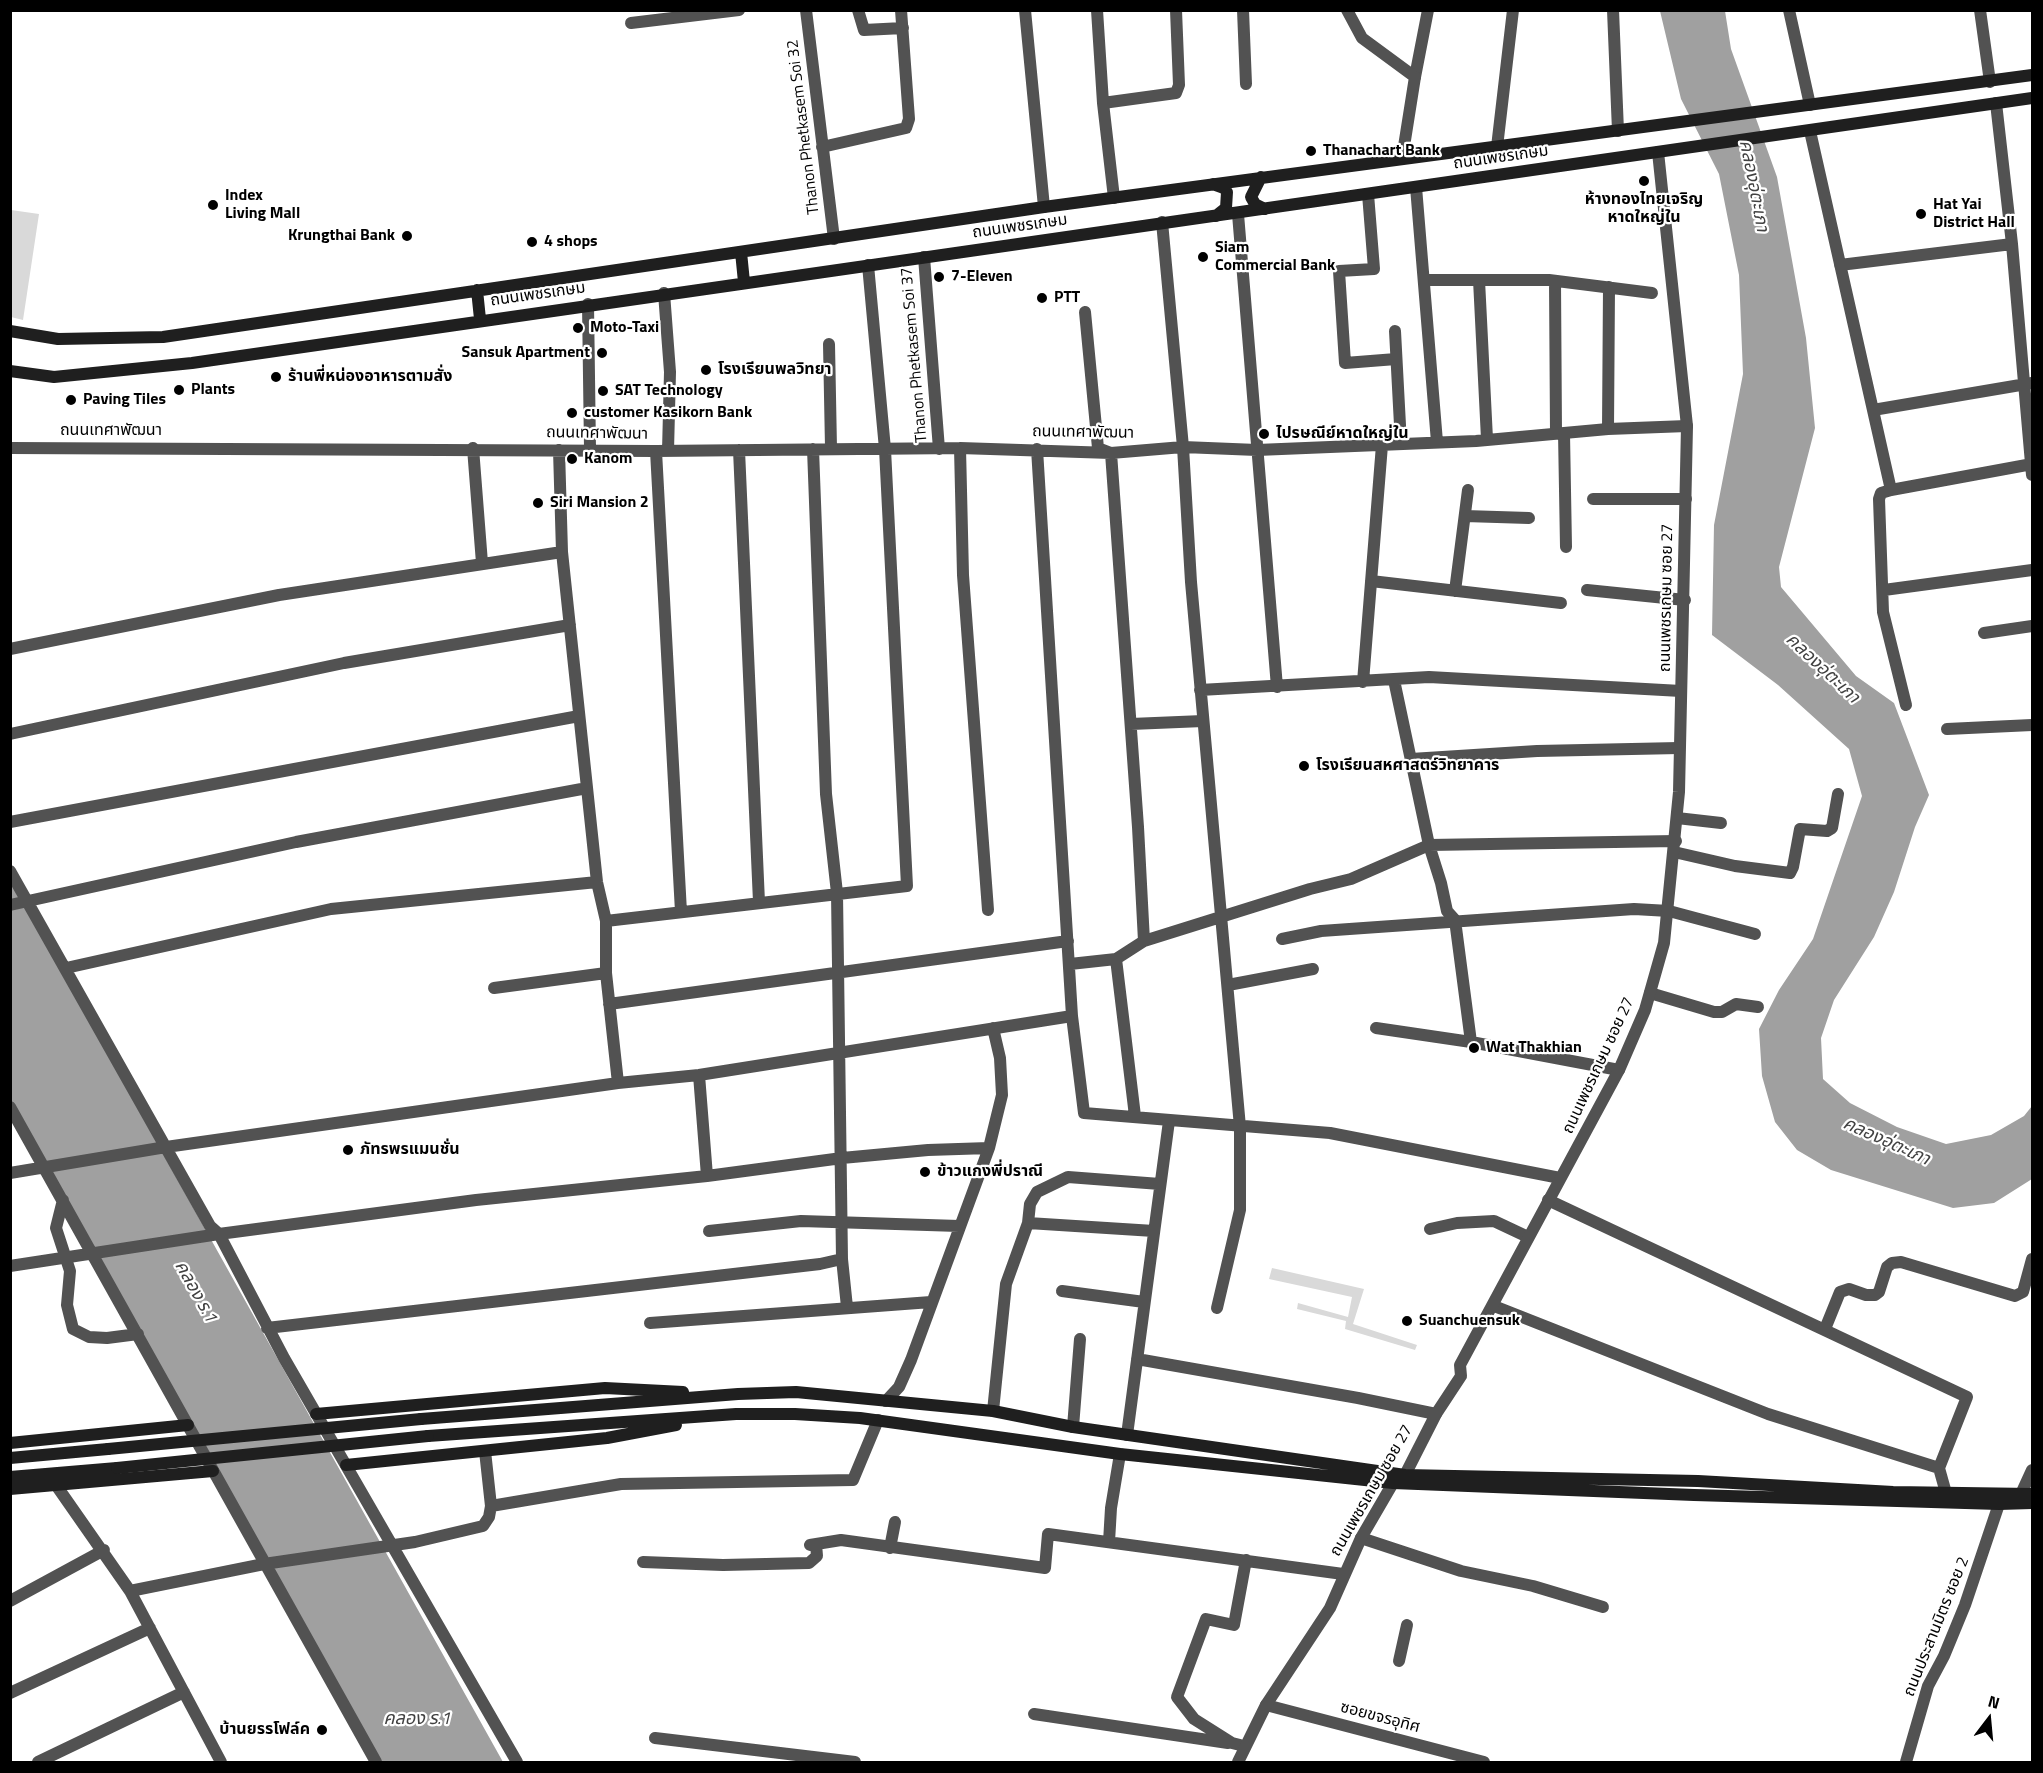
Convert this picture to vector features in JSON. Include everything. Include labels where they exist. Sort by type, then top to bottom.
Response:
[{"type":"main road","name":"ถนนเพชรเกษม","points":[[10,331],[58,339],[163,337],[1044,207],[2032,75]]},
{"type":"main road","name":"ถนนเพชรเกษม","points":[[10,371],[54,377],[120,372],[1162,222],[1238,214],[2032,98]]},
{"type":"main road","points":[[1261,177],[1251,197],[1255,204],[1265,209]]},
{"type":"main road","points":[[1213,184],[1224,188],[1227,192],[1226,208],[1216,216]]},
{"type":"main road","points":[[741,252],[744,282]]},
{"type":"main road","points":[[477,290],[480,319]]},
{"type":"main road","points":[[316,1414],[605,1388],[738,1394]]},
{"type":"main road","points":[[10,1458],[421,1419],[738,1394],[796,1392],[993,1411],[1072,1427],[1405,1475],[1698,1481],[1999,1504],[2032,1503]]},
{"type":"main road","points":[[346,1465],[607,1438],[736,1414]]},
{"type":"main road","points":[[10,1477],[428,1436],[736,1414],[795,1414],[878,1420],[1120,1454],[1393,1483],[1894,1497],[1946,1493],[2027,1494]]},
{"type":"main road","points":[[10,1443],[188,1425]]},
{"type":"main road","points":[[10,1490],[213,1472]]},
{"type":"street","points":[[631,22],[739,10]]},
{"type":"street","name":"Thanon Phetkasem Soi 32","points":[[806,10],[834,239]]},
{"type":"street","points":[[858,10],[864,30],[903,28]]},
{"type":"street","points":[[822,147],[906,128],[909,118],[902,10]]},
{"type":"street","points":[[1025,10],[1044,207]]},
{"type":"street","points":[[1097,10],[1103,103],[1114,198]]},
{"type":"street","points":[[1103,103],[1176,93],[1179,85],[1176,10]]},
{"type":"street","points":[[1243,10],[1246,84]]},
{"type":"street","points":[[1347,10],[1362,38],[1415,77]]},
{"type":"street","points":[[1402,159],[1428,10]]},
{"type":"street","points":[[1497,147],[1513,10]]},
{"type":"street","points":[[1613,10],[1618,131]]},
{"type":"street","points":[[1789,10],[1810,105]]},
{"type":"street","points":[[1980,10],[1990,82]]},
{"type":"street","points":[[1906,705],[1887,636],[1883,612],[1879,499],[1881,493],[2032,470],[2029,383],[1996,104]]},
{"type":"street","points":[[1810,131],[1892,490]]},
{"type":"street","name":"ถนนเพชรเกษม ซอย 27","points":[[1238,1762],[1266,1705],[1330,1608],[1343,1574],[1361,1538],[1393,1483],[1405,1475],[1436,1414],[1461,1376],[1460,1365],[1494,1306],[1527,1237],[1619,1070],[1650,993],[1664,943],[1677,818],[1685,600],[1688,426],[1663,152]]},
{"type":"street","points":[[1416,187],[1437,442]]},
{"type":"street","points":[[1368,194],[1374,269],[1339,272],[1345,363],[1396,359]]},
{"type":"street","points":[[1238,214],[1276,687]]},
{"type":"street","points":[[1162,222],[1183,447],[1200,690],[1240,1127],[1240,1210],[1217,1308]]},
{"type":"street","points":[[1840,265],[2012,244]]},
{"type":"street","name":"Thanon Phetkasem Soi 37","points":[[924,257],[939,449]]},
{"type":"street","points":[[606,921],[907,886],[885,449],[868,265]]},
{"type":"street","points":[[1424,280],[1555,280],[1652,293]]},
{"type":"street","points":[[1479,280],[1488,439]]},
{"type":"street","points":[[1555,280],[1566,547]]},
{"type":"street","points":[[1608,429],[1609,288]]},
{"type":"street","points":[[664,293],[670,372],[662,451],[681,912]]},
{"type":"street","points":[[588,304],[590,449]]},
{"type":"street","points":[[1084,312],[1098,448],[1111,453],[1144,941]]},
{"type":"street","points":[[1395,331],[1401,444]]},
{"type":"street","points":[[828,344],[831,448]]},
{"type":"street","points":[[1873,410],[2029,383]]},
{"type":"street","name":"ถนนเทศาพัฒนา","points":[[10,448],[472,448],[662,451],[960,448],[1111,453],[1183,447],[1257,450],[1382,445],[1608,429],[1688,426]]},
{"type":"street","points":[[1363,682],[1382,445]]},
{"type":"street","points":[[472,448],[482,563]]},
{"type":"street","points":[[960,448],[963,575],[988,910]]},
{"type":"street","points":[[813,449],[826,794],[837,893],[836,975],[840,1051],[842,1259],[847,1308]]},
{"type":"street","points":[[1037,449],[1072,1016],[1084,1113],[1330,1133],[1560,1178]]},
{"type":"street","points":[[559,450],[562,552],[597,882],[606,921],[606,973],[618,1083]]},
{"type":"street","points":[[739,450],[759,902]]},
{"type":"street","points":[[1455,591],[1468,490]]},
{"type":"street","points":[[1593,499],[1686,499]]},
{"type":"street","points":[[1465,516],[1529,518]]},
{"type":"street","points":[[10,649],[279,595],[562,552]]},
{"type":"street","points":[[1884,590],[2032,570]]},
{"type":"street","points":[[1371,581],[1561,603]]},
{"type":"street","points":[[1587,590],[1685,600]]},
{"type":"street","points":[[10,734],[344,663],[570,626]]},
{"type":"street","points":[[1984,633],[2032,626]]},
{"type":"street","points":[[1200,690],[1430,677],[1681,691]]},
{"type":"street","points":[[1394,680],[1429,845],[1441,883],[1446,911],[1455,920],[1471,1042]]},
{"type":"street","points":[[10,822],[579,716]]},
{"type":"street","points":[[1131,724],[1203,722]]},
{"type":"street","points":[[1947,729],[2032,725]]},
{"type":"street","points":[[1411,759],[1536,751],[1679,748]]},
{"type":"street","points":[[12,905],[296,842],[587,788]]},
{"type":"street","points":[[1070,964],[1116,959],[1144,941],[1221,919],[1310,889],[1351,879],[1429,845],[1675,847],[1735,866],[1790,873],[1800,829],[1827,831],[1832,828],[1838,794]]},
{"type":"street","points":[[1677,818],[1721,823]]},
{"type":"street","points":[[10,871],[66,969],[162,1148],[210,1226],[219,1234],[267,1328],[517,1762]]},
{"type":"street","points":[[66,969],[331,909],[597,882]]},
{"type":"street","points":[[1282,939],[1321,931],[1634,909],[1669,911],[1755,934]]},
{"type":"street","points":[[609,1004],[1068,942]]},
{"type":"street","points":[[1116,959],[1135,1116]]},
{"type":"street","points":[[1228,985],[1313,969]]},
{"type":"street","points":[[494,988],[606,973]]},
{"type":"street","points":[[1650,993],[1714,1012],[1722,1012],[1736,1004],[1758,1007]]},
{"type":"street","points":[[10,1173],[162,1148],[618,1083],[699,1075],[1072,1016]]},
{"type":"street","points":[[886,1401],[899,1387],[989,1148],[1002,1095],[1000,1058],[993,1028]]},
{"type":"street","points":[[1376,1028],[1471,1042],[1619,1070]]},
{"type":"street","points":[[699,1075],[707,1176]]},
{"type":"street","points":[[10,1107],[50,1166],[63,1200],[376,1762]]},
{"type":"street","points":[[1127,1435],[1169,1120]]},
{"type":"street","points":[[10,1266],[68,1259],[219,1234],[476,1200],[707,1176],[842,1158],[928,1150],[989,1148]]},
{"type":"street","points":[[993,1411],[1006,1284],[1028,1223],[1030,1204],[1037,1192],[1068,1177],[1160,1184]]},
{"type":"street","points":[[63,1200],[56,1228],[68,1259],[70,1271],[67,1305],[73,1329],[89,1337],[138,1334]]},
{"type":"street","points":[[1548,1200],[1967,1397],[1939,1468],[1946,1493]]},
{"type":"street","points":[[710,1231],[801,1221],[959,1226]]},
{"type":"street","points":[[1430,1229],[1457,1223],[1494,1221],[1527,1237]]},
{"type":"street","points":[[1028,1223],[1154,1231]]},
{"type":"street","points":[[267,1328],[820,1264],[842,1259]]},
{"type":"street","points":[[1826,1329],[1840,1292],[1849,1288],[1866,1295],[1875,1295],[1879,1292],[1887,1267],[1892,1263],[1901,1263],[2015,1296],[2023,1292],[2032,1259]]},
{"type":"street","points":[[1062,1291],[1144,1302]]},
{"type":"street","points":[[650,1323],[931,1302]]},
{"type":"street","points":[[1494,1306],[1768,1414],[1939,1468]]},
{"type":"street","points":[[1072,1427],[1080,1339]]},
{"type":"street","points":[[1137,1359],[1436,1414]]},
{"type":"street","points":[[491,1506],[621,1484],[853,1480],[878,1420]]},
{"type":"street","points":[[130,1591],[264,1564],[392,1546],[483,1526],[489,1517],[491,1506],[485,1451]]},
{"type":"street","points":[[1109,1542],[1110,1509],[1120,1454]]},
{"type":"street","points":[[2027,1494],[2032,1470]]},
{"type":"street","points":[[57,1485],[104,1550],[130,1591],[219,1762]]},
{"type":"street","name":"ถนนประสานมิตร ซอย 2","points":[[1906,1762],[1928,1686],[1965,1605],[1999,1504]]},
{"type":"street","points":[[890,1548],[895,1522]]},
{"type":"street","points":[[643,1562],[723,1565],[809,1563],[817,1556],[813,1545],[841,1540],[1044,1568],[1048,1534],[1343,1574]]},
{"type":"street","points":[[1361,1538],[1461,1571],[1533,1586],[1603,1607]]},
{"type":"street","points":[[10,1600],[104,1550]]},
{"type":"street","points":[[1244,1746],[1232,1743],[1194,1719],[1178,1697],[1206,1619],[1234,1624],[1245,1560]]},
{"type":"street","points":[[1399,1661],[1407,1625]]},
{"type":"street","points":[[10,1693],[150,1628]]},
{"type":"street","points":[[38,1762],[184,1692]]},
{"type":"street","name":"ซอยขจรอุทิศ","points":[[1266,1705],[1484,1762]]},
{"type":"street","points":[[1034,1714],[1244,1746]]},
{"type":"street","points":[[655,1738],[822,1760],[855,1762]]},
{"type":"shaded area","points":[[11,210],[39,214],[23,320],[11,317]]},
{"type":"shaded area","points":[[1272,1268],[1364,1289],[1353,1324],[1417,1345],[1415,1350],[1345,1329],[1346,1321],[1297,1309],[1298,1303],[1348,1317],[1352,1297],[1269,1279]]},
{"type":"water","name":"คลองอุ่ตะเภา","points":[[1660,11],[1725,11],[1731,49],[1777,177],[1806,338],[1815,428],[1779,567],[1781,587],[1856,676],[1894,703],[1929,795],[1915,827],[1894,892],[1874,937],[1834,1000],[1821,1038],[1823,1079],[1850,1103],[1897,1127],[1946,1144],[1991,1135],[2024,1116],[2032,1106],[2032,1179],[1994,1203],[1953,1208],[1831,1170],[1797,1150],[1775,1122],[1762,1076],[1759,1029],[1779,990],[1813,939],[1862,796],[1849,749],[1778,685],[1712,635],[1714,525],[1743,374],[1739,275],[1719,174],[1681,99]]},
{"type":"water","name":"คลอง ร.1","points":[[10,880],[503,1762],[378,1762],[11,1102]]},
{"type":"place","name":"Thanachart Bank","points":[[1311,151]]},
{"type":"place","name":"ห้างทองไทยเจริญ หาดใหญ่ใน","points":[[1644,181]]},
{"type":"place","name":"Index Living Mall","points":[[213,205]]},
{"type":"place","name":"Hat Yai District Hall","points":[[1921,214]]},
{"type":"place","name":"Krungthai Bank","points":[[407,236]]},
{"type":"place","name":"4 shops","points":[[532,242]]},
{"type":"place","name":"Siam Commercial Bank","points":[[1203,257]]},
{"type":"place","name":"7-Eleven","points":[[939,277]]},
{"type":"place","name":"PTT","points":[[1042,298]]},
{"type":"place","name":"Moto-Taxi","points":[[578,328]]},
{"type":"place","name":"Sansuk Apartment","points":[[602,353]]},
{"type":"place","name":"โรงเรียนพลวิทยา","points":[[706,370]]},
{"type":"place","name":"ร้านพี่หน่องอาหารตามสั่ง","points":[[276,377]]},
{"type":"place","name":"Plants","points":[[179,390]]},
{"type":"place","name":"SAT Technology","points":[[603,391]]},
{"type":"place","name":"Paving Tiles","points":[[71,400]]},
{"type":"place","name":"customer Kasikorn Bank","points":[[572,413]]},
{"type":"place","name":"ไปรษณีย์หาดใหญ่ใน","points":[[1264,434]]},
{"type":"place","name":"Kanom","points":[[572,459]]},
{"type":"place","name":"Siri Mansion 2","points":[[538,503]]},
{"type":"place","name":"โรงเรียนสหศาสตร์วิทยาคาร","points":[[1304,766]]},
{"type":"place","name":"Wat Thakhian","points":[[1474,1048]]},
{"type":"place","name":"ภัทรพรแมนชั่น","points":[[348,1150]]},
{"type":"place","name":"ข้าวแกงพี่ปราณี","points":[[925,1172]]},
{"type":"place","name":"Suanchuensuk","points":[[1407,1321]]},
{"type":"place","name":"บ้านยรรโฟล์ค","points":[[322,1730]]}]
